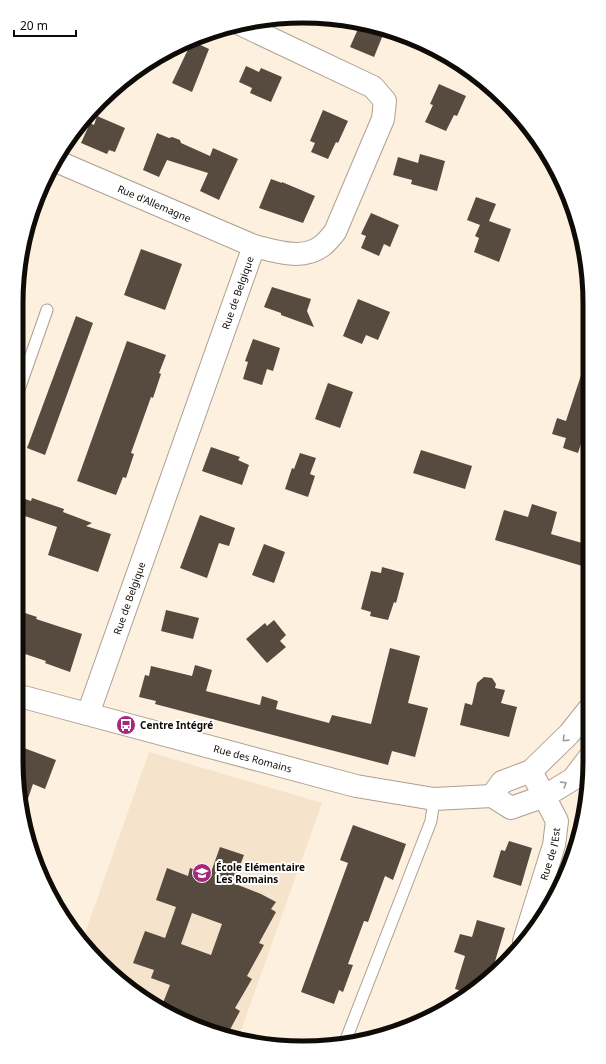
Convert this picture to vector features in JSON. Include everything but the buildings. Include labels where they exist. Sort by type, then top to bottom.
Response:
[{"type":"street","name":"Rue de Belgique","points":[[88,714],[254,246],[287,254],[308,253],[322,246],[335,232],[384,119],[385,102],[373,87],[248,28]]},
{"type":"street","name":"Rue d'Allemagne","points":[[61,163],[254,246]]},
{"type":"street","name":"Rue des Romains","points":[[23,697],[356,786],[434,799],[492,796]]},
{"type":"street","points":[[583,716],[569,734],[531,771],[502,782],[492,796],[511,808],[545,796],[574,778],[583,766]]},
{"type":"street","name":"Rue de l'Est","points":[[528,927],[554,845],[557,821],[531,771]]},
{"type":"lane","points":[[23,379],[48,310]]},
{"type":"lane","points":[[347,1038],[430,821],[434,799]]},
{"type":"shaded area","name":"École Elémentaire Les Romains","points":[[149,752],[322,803],[240,1034],[196,1020],[147,994],[118,972],[92,946],[84,935]]},
{"type":"place","name":"Centre Intégré","points":[[126,725]]},
{"type":"place","name":"École Elémentaire Les Romains","points":[[202,873]]}]
